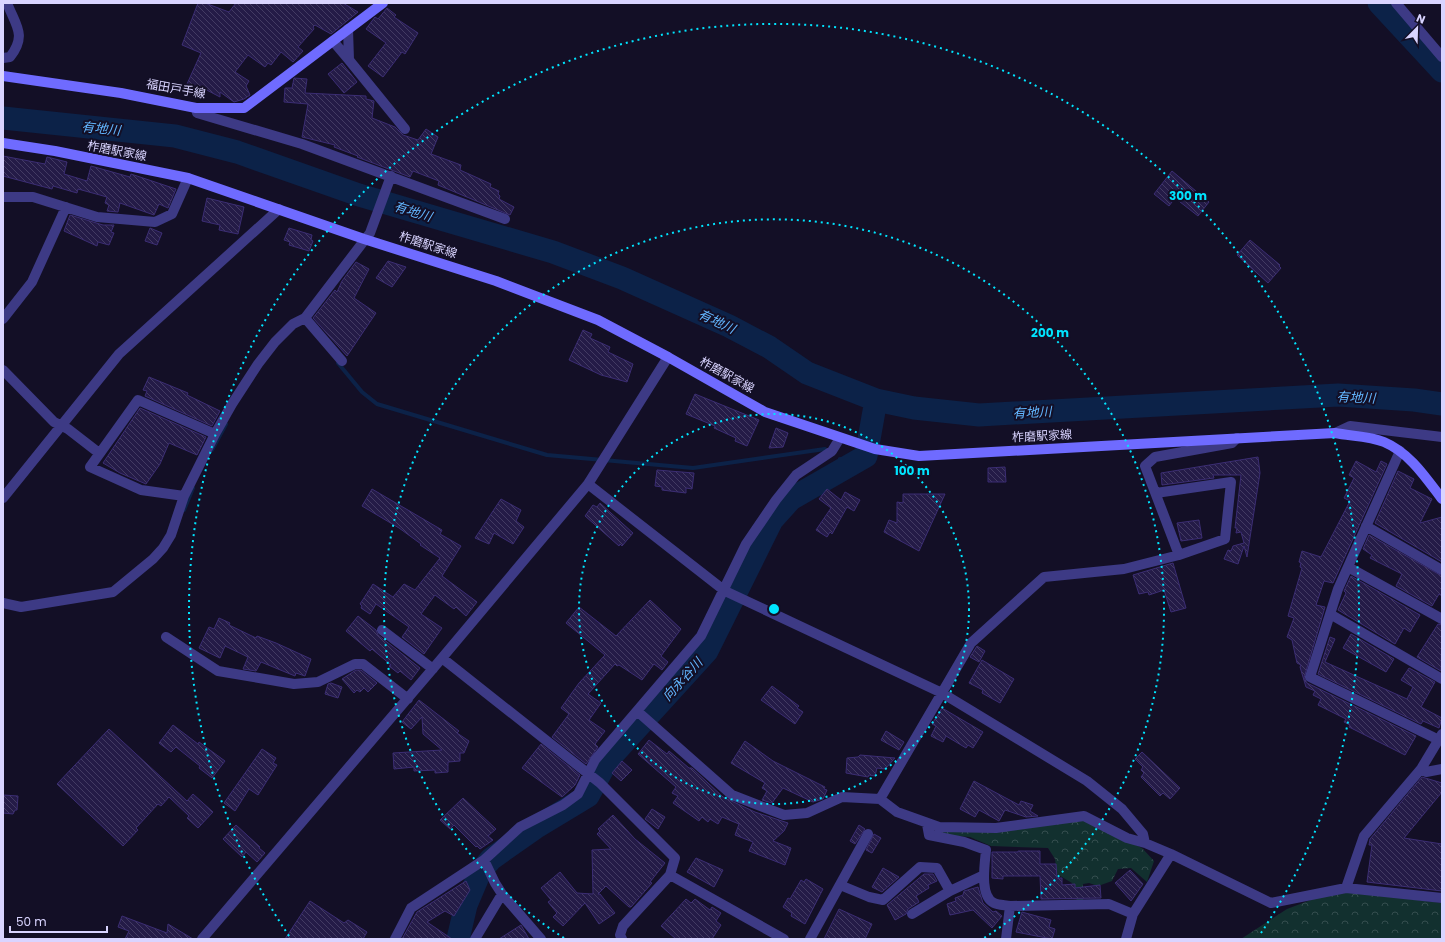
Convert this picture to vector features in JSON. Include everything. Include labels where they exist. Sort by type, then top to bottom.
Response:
[{"type":"main road","name":"福田戸手線","points":[[3,76],[121,92],[196,108],[244,108],[383,3]]},
{"type":"main road","name":"柞磨駅家線","points":[[3,143],[55,151],[188,178],[279,209],[367,236],[496,280],[598,320],[668,357],[765,412],[876,449],[919,456],[1335,433],[1383,442],[1400,451],[1420,470],[1442,499]]},
{"type":"street","points":[[3,58],[10,57],[18,47],[21,38],[7,3]]},
{"type":"street","points":[[1396,3],[1442,57]]},
{"type":"street","points":[[348,29],[349,60]]},
{"type":"street","points":[[333,41],[405,128]]},
{"type":"street","points":[[196,108],[197,113],[302,144],[505,219]]},
{"type":"street","points":[[3,603],[21,607],[113,592],[163,548],[171,535],[184,496],[215,434],[258,364],[275,342],[293,324],[305,318],[367,236],[391,176]]},
{"type":"street","points":[[3,197],[33,197],[97,217],[155,222],[172,214],[188,178]]},
{"type":"street","points":[[3,320],[32,282],[66,207]]},
{"type":"street","points":[[3,498],[119,354],[279,209]]},
{"type":"street","points":[[305,318],[342,361]]},
{"type":"street","points":[[202,939],[433,669],[588,484],[668,357]]},
{"type":"street","points":[[3,370],[54,422],[68,429],[99,453]]},
{"type":"street","points":[[184,496],[140,490],[90,467],[138,400],[215,434]]},
{"type":"street","points":[[1335,433],[1350,426],[1442,437]]},
{"type":"street","points":[[395,939],[411,908],[484,860],[520,827],[563,805],[578,794],[595,760],[701,636],[725,591],[746,544],[776,500],[796,475],[832,452],[840,438]]},
{"type":"street","points":[[1179,555],[1145,466],[1156,457],[1232,443],[1237,438]]},
{"type":"street","points":[[1346,888],[1364,836],[1421,769],[1440,737],[1310,677],[1338,589],[1400,451]]},
{"type":"street","points":[[880,799],[971,643],[1044,577],[1124,569],[1179,555],[1225,539],[1231,482],[1156,493]]},
{"type":"street","points":[[588,484],[725,591],[942,693],[1087,781],[1122,809],[1143,834],[1145,843]]},
{"type":"street","points":[[1366,526],[1442,570]]},
{"type":"street","points":[[1348,567],[1441,615]]},
{"type":"street","points":[[1330,614],[1442,679]]},
{"type":"street","points":[[382,630],[433,669]]},
{"type":"street","points":[[166,637],[218,671],[294,684],[318,682],[355,664],[363,664],[408,698]]},
{"type":"street","points":[[442,658],[600,783],[675,858],[670,875],[623,926],[620,935],[622,939]]},
{"type":"street","points":[[637,711],[732,795],[784,815],[807,813],[842,797],[880,799],[897,812],[927,824],[939,827],[996,828],[1084,816],[1127,838],[1145,843],[1171,854],[1271,903],[1346,888],[1442,898]]},
{"type":"street","points":[[1421,769],[1426,772],[1442,769]]},
{"type":"street","points":[[927,824],[929,835],[964,842],[986,850],[984,875],[986,895],[994,903],[1010,906],[1109,904],[1133,914]]},
{"type":"street","points":[[810,939],[868,834]]},
{"type":"street","points":[[1126,939],[1133,914],[1171,854]]},
{"type":"street","points":[[484,860],[502,894],[541,939]]},
{"type":"street","points":[[840,884],[869,897],[883,900],[920,867],[938,868],[950,892]]},
{"type":"street","points":[[670,875],[784,939]]},
{"type":"street","points":[[912,914],[950,892],[984,875]]},
{"type":"street","points":[[475,939],[502,894]]},
{"type":"street","points":[[1006,939],[1010,906]]},
{"type":"green space","points":[[1083,819],[1142,848],[1154,861],[1147,882],[1131,868],[1118,869],[1112,881],[1098,886],[1089,883],[1083,884],[1083,900],[1077,901],[1072,883],[1057,874],[1055,859],[1048,848],[991,846],[970,837],[936,834],[937,830]]},
{"type":"green space","points":[[1351,892],[1442,903],[1442,939],[1241,939],[1287,909],[1316,898]]},
{"type":"building","points":[[198,3],[205,3],[229,12],[236,3],[343,3],[358,12],[331,34],[315,25],[313,27],[314,29],[298,47],[303,51],[293,62],[281,52],[271,65],[268,63],[265,67],[248,55],[235,72],[249,81],[246,86],[250,95],[244,99],[234,102],[220,92],[220,97],[201,87],[200,90],[187,84],[201,53],[182,45]]},
{"type":"building","points":[[387,8],[396,15],[394,17],[418,33],[405,54],[402,52],[383,77],[368,66],[386,43],[366,29],[375,17],[378,19]]},
{"type":"building","points":[[342,63],[357,82],[344,93],[328,74]]},
{"type":"building","points":[[294,78],[307,79],[305,93],[366,96],[366,99],[374,101],[372,118],[395,127],[403,135],[418,140],[426,129],[438,137],[431,154],[461,165],[460,170],[491,184],[490,187],[499,191],[499,199],[514,207],[510,215],[438,185],[439,181],[413,171],[410,177],[357,157],[358,156],[334,147],[335,145],[302,137],[308,104],[284,102],[285,88],[292,88]]},
{"type":"building","points":[[3,156],[45,164],[47,157],[67,162],[64,174],[87,181],[91,166],[130,177],[131,174],[176,189],[168,208],[159,204],[154,215],[120,203],[118,212],[107,211],[109,205],[105,203],[107,197],[78,189],[77,193],[53,186],[52,189],[3,176]]},
{"type":"building","points":[[1172,171],[1209,202],[1198,216],[1175,198],[1169,206],[1154,194]]},
{"type":"building","points":[[207,198],[244,207],[238,234],[219,230],[220,225],[202,221]]},
{"type":"building","points":[[70,215],[103,225],[114,225],[111,232],[114,233],[109,245],[98,242],[97,246],[64,231]]},
{"type":"building","points":[[150,228],[162,233],[157,245],[145,241]]},
{"type":"building","points":[[289,228],[312,235],[311,240],[313,241],[309,251],[289,245],[290,242],[284,240]]},
{"type":"building","points":[[1250,240],[1280,265],[1279,266],[1281,268],[1268,283],[1237,255]]},
{"type":"building","points":[[388,261],[406,267],[392,287],[376,278]]},
{"type":"building","points":[[356,262],[369,269],[354,298],[376,313],[347,356],[313,318],[335,290],[337,292],[342,281]]},
{"type":"building","points":[[583,330],[592,334],[590,338],[610,347],[608,352],[633,364],[627,382],[601,375],[569,360]]},
{"type":"building","points":[[149,377],[188,393],[187,395],[220,411],[212,426],[145,396],[147,391],[143,390]]},
{"type":"building","points":[[695,394],[759,420],[747,446],[735,441],[736,438],[714,428],[715,426],[686,414]]},
{"type":"building","points":[[140,408],[206,437],[197,455],[169,443],[160,464],[146,484],[120,473],[103,463]]},
{"type":"building","points":[[776,428],[788,433],[783,447],[769,448]]},
{"type":"building","points":[[1258,457],[1260,473],[1247,557],[1244,546],[1238,564],[1224,559],[1228,550],[1231,551],[1233,546],[1244,543],[1241,532],[1236,533],[1237,528],[1235,528],[1241,475],[1213,475],[1214,478],[1162,485],[1161,473]]},
{"type":"building","points":[[1356,461],[1376,472],[1381,461],[1387,464],[1333,583],[1324,581],[1316,605],[1325,607],[1304,678],[1307,683],[1416,736],[1405,755],[1349,727],[1350,725],[1344,722],[1346,719],[1318,705],[1321,699],[1313,695],[1315,691],[1306,687],[1300,667],[1301,665],[1297,663],[1292,640],[1287,637],[1294,618],[1288,616],[1302,568],[1300,567],[1301,563],[1299,562],[1302,551],[1321,557],[1350,501],[1344,498],[1354,478],[1349,475]]},
{"type":"building","points":[[1005,467],[1006,482],[988,482],[988,468]]},
{"type":"building","points":[[657,470],[694,473],[692,489],[686,488],[686,493],[662,490],[662,487],[655,486]]},
{"type":"building","points":[[1398,471],[1414,479],[1410,488],[1432,499],[1420,523],[1442,517],[1442,562],[1375,523]]},
{"type":"building","points":[[372,489],[442,530],[440,534],[461,546],[442,576],[477,602],[466,616],[456,607],[454,609],[435,595],[421,614],[442,628],[424,654],[402,637],[409,627],[376,604],[370,614],[361,608],[362,606],[360,604],[373,584],[393,597],[404,584],[415,590],[440,558],[420,545],[421,544],[399,528],[362,506]]},
{"type":"building","points":[[827,489],[841,500],[845,492],[860,500],[854,511],[847,507],[832,534],[830,532],[827,537],[816,530],[831,508],[819,499]]},
{"type":"building","points":[[903,494],[945,494],[919,551],[884,532],[889,520],[897,523],[897,502],[903,503]]},
{"type":"building","points":[[501,499],[521,510],[516,521],[524,527],[513,544],[494,533],[489,544],[475,538]]},
{"type":"building","points":[[600,503],[633,533],[622,546],[620,544],[619,546],[585,516],[593,505],[597,507]]},
{"type":"building","points":[[1199,520],[1202,538],[1181,541],[1177,523]]},
{"type":"building","points":[[1369,535],[1442,576],[1442,596],[1439,594],[1432,606],[1396,586],[1402,574],[1370,558],[1372,555],[1363,549]]},
{"type":"building","points":[[1173,563],[1186,608],[1171,612],[1164,590],[1149,595],[1148,592],[1139,594],[1133,575]]},
{"type":"building","points":[[1351,576],[1420,615],[1410,632],[1404,628],[1395,644],[1338,610],[1346,593],[1344,591]]},
{"type":"building","points":[[650,600],[681,629],[661,656],[668,662],[662,670],[654,664],[642,680],[615,664],[588,694],[601,703],[589,720],[605,731],[595,744],[598,747],[586,764],[552,737],[569,714],[561,708],[579,683],[605,655],[566,623],[579,607],[616,636]]},
{"type":"building","points":[[358,616],[376,630],[378,635],[420,668],[411,680],[400,671],[398,673],[372,649],[370,651],[346,631]]},
{"type":"building","points":[[219,618],[230,623],[229,625],[256,638],[257,636],[276,643],[311,659],[305,676],[296,673],[295,676],[261,662],[256,671],[243,669],[248,657],[225,646],[220,658],[199,648],[209,627],[214,629]]},
{"type":"building","points":[[1438,624],[1442,625],[1441,671],[1417,657]]},
{"type":"building","points":[[1351,634],[1394,659],[1386,672],[1343,648]]},
{"type":"building","points":[[1330,637],[1335,639],[1325,662],[1407,699],[1413,687],[1401,680],[1409,668],[1435,682],[1421,707],[1442,718],[1439,728],[1423,721],[1421,724],[1318,674]]},
{"type":"building","points":[[977,646],[985,651],[979,662],[970,657]]},
{"type":"building","points":[[982,660],[1014,679],[1000,703],[982,693],[983,690],[969,683]]},
{"type":"building","points":[[356,670],[361,670],[377,683],[368,692],[364,688],[360,692],[357,690],[354,693],[342,679]]},
{"type":"building","points":[[331,683],[342,687],[338,698],[325,694],[328,684]]},
{"type":"building","points":[[772,686],[799,706],[797,708],[803,712],[795,724],[761,700]]},
{"type":"building","points":[[419,700],[459,731],[457,733],[469,741],[464,753],[460,753],[460,761],[448,762],[448,772],[435,773],[435,770],[414,771],[414,767],[394,769],[393,753],[442,750],[423,734],[422,717],[411,729],[402,722]]},
{"type":"building","points":[[942,708],[983,732],[973,748],[968,745],[966,748],[946,736],[943,742],[931,736],[936,726],[932,724]]},
{"type":"building","points":[[173,725],[198,744],[199,742],[225,761],[212,778],[199,768],[200,766],[176,747],[171,752],[159,743]]},
{"type":"building","points":[[109,729],[187,801],[193,794],[213,812],[198,828],[187,818],[189,816],[169,797],[161,806],[158,804],[136,828],[138,830],[123,846],[57,784]]},
{"type":"building","points":[[886,731],[904,742],[899,750],[881,740]]},
{"type":"building","points":[[649,740],[667,754],[669,751],[689,768],[692,768],[723,797],[755,812],[788,823],[784,831],[773,841],[791,848],[785,865],[749,851],[753,842],[735,835],[739,824],[722,817],[718,824],[710,819],[708,822],[702,817],[699,821],[673,803],[678,796],[672,793],[676,787],[638,754]]},
{"type":"building","points":[[745,741],[773,761],[825,787],[824,789],[827,790],[823,799],[813,802],[783,788],[772,803],[762,800],[767,791],[762,788],[765,783],[731,763]]},
{"type":"building","points":[[541,744],[580,775],[575,785],[562,797],[522,768]]},
{"type":"building","points":[[262,749],[276,758],[273,763],[277,765],[258,795],[249,789],[235,811],[224,803]]},
{"type":"building","points":[[1142,752],[1180,788],[1170,799],[1163,793],[1160,796],[1141,777],[1144,773],[1141,770],[1143,767],[1135,759]]},
{"type":"building","points":[[860,755],[895,758],[885,769],[877,768],[875,776],[869,775],[868,777],[846,773],[847,758],[858,757]]},
{"type":"building","points":[[622,761],[632,770],[621,781],[612,773]]},
{"type":"building","points":[[1422,777],[1442,783],[1442,792],[1404,838],[1442,844],[1442,891],[1367,882],[1372,845],[1369,845],[1370,839]]},
{"type":"building","points":[[974,781],[1019,805],[1021,801],[1033,805],[1030,811],[1038,816],[1026,817],[1005,810],[999,821],[979,810],[975,817],[960,809]]},
{"type":"building","points":[[3,795],[18,796],[17,810],[15,810],[13,814],[3,813]]},
{"type":"building","points":[[463,798],[496,829],[488,836],[493,840],[480,849],[477,846],[476,847],[454,825],[450,829],[440,820]]},
{"type":"building","points":[[652,809],[665,817],[658,829],[645,819]]},
{"type":"building","points":[[613,815],[635,839],[665,863],[650,882],[652,883],[631,907],[629,907],[606,886],[598,894],[600,894],[615,913],[599,924],[585,903],[563,926],[553,917],[557,913],[548,902],[551,900],[541,888],[560,872],[577,893],[593,894],[592,850],[611,849],[597,834],[600,831],[598,829]]},
{"type":"building","points":[[236,825],[265,853],[257,862],[246,852],[242,857],[223,839]]},
{"type":"building","points":[[859,825],[865,829],[855,844],[850,841]]},
{"type":"building","points":[[874,834],[881,838],[872,853],[866,850]]},
{"type":"building","points":[[1040,851],[1040,864],[1056,864],[1057,878],[1062,878],[1062,885],[1075,884],[1075,888],[1100,885],[1101,898],[1041,899],[1040,876],[1003,876],[1003,879],[992,878],[992,852]]},
{"type":"building","points":[[696,858],[723,870],[714,887],[687,872]]},
{"type":"building","points":[[883,868],[899,877],[882,892],[872,887]]},
{"type":"building","points":[[1130,870],[1143,884],[1131,901],[1115,883]]},
{"type":"building","points":[[924,874],[933,874],[937,881],[928,885],[929,888],[916,896],[919,902],[908,909],[906,914],[895,920],[887,905]]},
{"type":"building","points":[[806,879],[823,889],[805,924],[791,916],[792,913],[783,907],[788,898],[790,899],[801,880],[804,882]]},
{"type":"building","points":[[466,881],[470,890],[454,916],[445,911],[427,922],[452,939],[402,939],[417,912]]},
{"type":"building","points":[[978,887],[983,903],[993,912],[996,911],[1002,916],[992,928],[973,910],[950,915],[947,904],[956,901],[955,898],[963,895],[964,891]]},
{"type":"building","points":[[686,899],[691,903],[695,899],[710,910],[712,907],[721,913],[716,921],[721,925],[712,939],[676,939],[661,926]]},
{"type":"building","points":[[310,901],[344,923],[348,920],[367,932],[363,939],[285,939]]},
{"type":"building","points":[[839,909],[872,924],[865,939],[824,939]]},
{"type":"building","points":[[1022,912],[1051,920],[1049,927],[1055,929],[1052,939],[1016,932]]},
{"type":"building","points":[[122,916],[167,933],[168,924],[193,939],[125,939],[129,931],[118,927]]},
{"type":"building","points":[[521,925],[529,939],[499,939]]},
{"type":"waterway","points":[[1379,3],[1442,71]]},
{"type":"waterway","name":"有地川","points":[[3,118],[175,136],[237,152],[359,195],[553,252],[622,278],[729,326],[769,347],[807,373],[876,400],[914,408],[979,415],[1338,395],[1414,400],[1442,404]]},
{"type":"waterway","points":[[338,363],[362,392],[377,404],[547,455],[693,468],[825,449]]},
{"type":"waterway","name":"向永谷川","points":[[458,939],[466,905],[480,872],[491,859],[535,828],[588,796],[607,761],[707,651],[772,520],[791,499],[866,456],[876,400]]},
{"type":"waterway","points":[[212,450],[226,424]]},
{"type":"waterway","points":[[840,459],[846,468]]},
{"type":"waterway","points":[[184,510],[193,488]]}]
